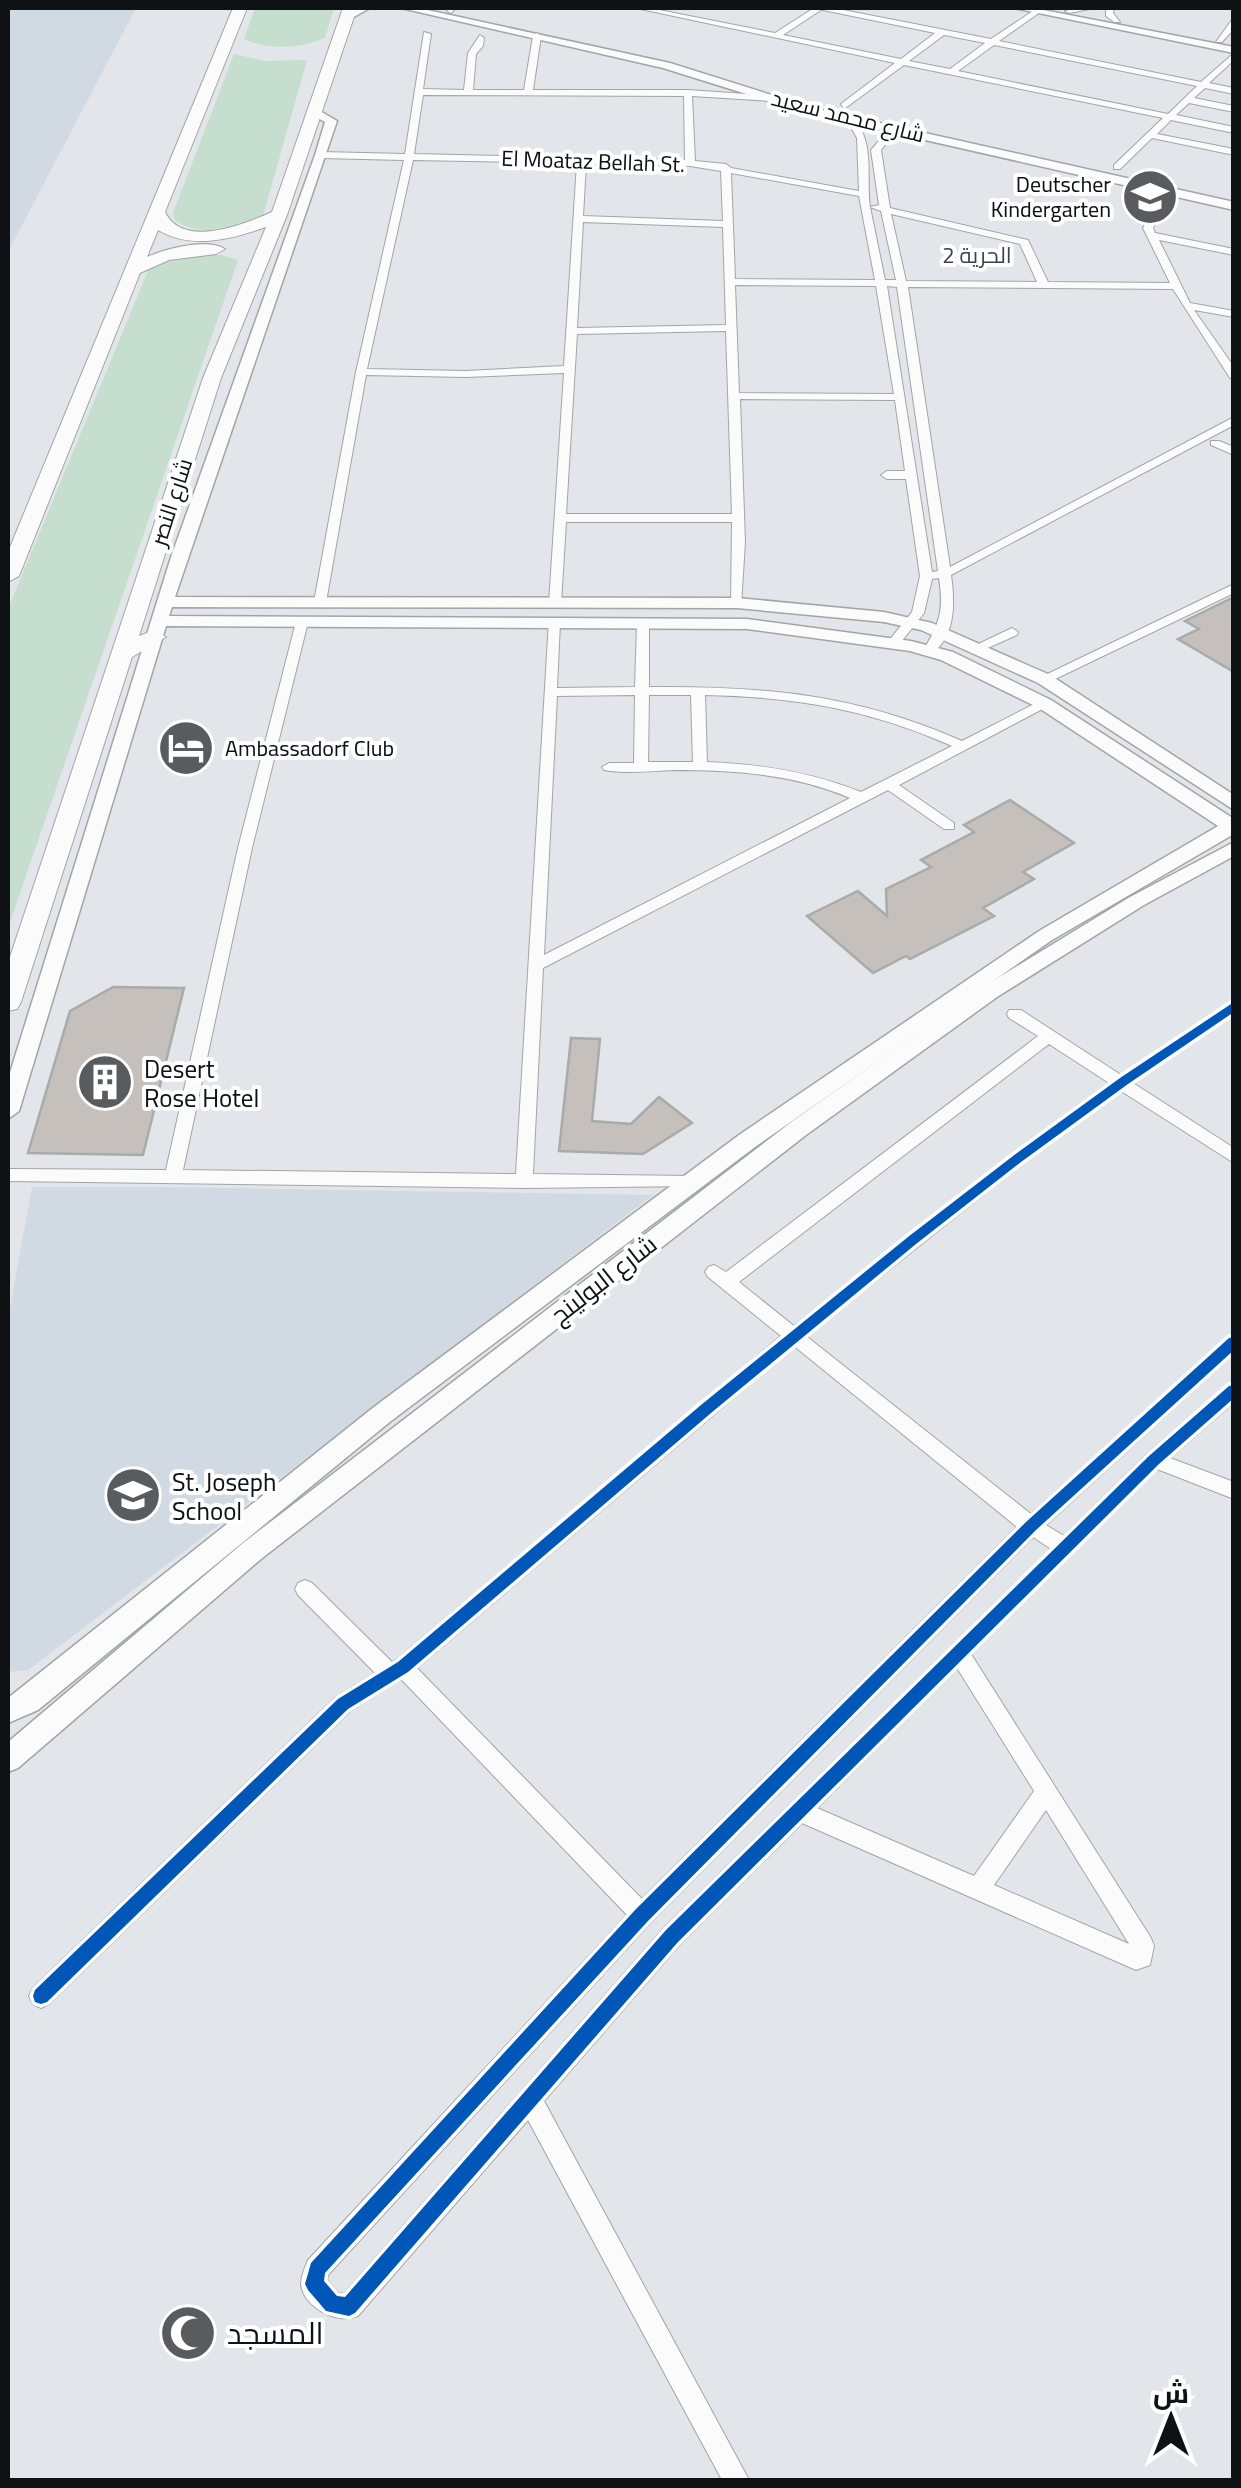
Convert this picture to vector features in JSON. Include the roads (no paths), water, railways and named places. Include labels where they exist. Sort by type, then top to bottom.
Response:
[{"type":"main road","points":[[8,576],[240,8]]},
{"type":"main road","name":"شارع النصر","points":[[8,1002],[212,378],[261,262],[354,11]]},
{"type":"main road","points":[[157,212],[160,222],[170,229],[210,236],[246,231],[279,215]]},
{"type":"main road","points":[[133,270],[166,255],[237,251],[261,262]]},
{"type":"main road","points":[[212,378],[244,366]]},
{"type":"main road","points":[[158,540],[179,557]]},
{"type":"main road","points":[[122,653],[157,629]]},
{"type":"street","name":"شارع محمد سعيد","points":[[406,8],[684,70],[810,111],[1168,190],[1225,195]]},
{"type":"street","name":"شارع محمد سعيد","points":[[435,8],[1117,167],[1225,195],[1234,206]]},
{"type":"street","points":[[640,8],[1234,130]]},
{"type":"street","points":[[776,36],[820,8],[1234,90]]},
{"type":"street","points":[[1019,8],[1233,50]]},
{"type":"street","points":[[1053,8],[1219,40],[1233,50]]},
{"type":"street","points":[[1068,10],[1091,8]]},
{"type":"street","points":[[1110,8],[1109,14],[1117,20]]},
{"type":"street","points":[[951,72],[1036,11]]},
{"type":"street","points":[[1219,40],[1234,24]]},
{"type":"street","points":[[844,106],[942,32]]},
{"type":"street","points":[[320,602],[361,372],[409,158],[427,34]]},
{"type":"street","points":[[528,93],[536,36]]},
{"type":"street","points":[[468,93],[472,52],[480,46],[480,38]]},
{"type":"street","points":[[1117,167],[1203,85],[1233,50]]},
{"type":"street","points":[[418,92],[688,93],[772,98],[792,92]]},
{"type":"street","points":[[688,93],[690,164]]},
{"type":"street","points":[[1185,99],[1234,109]]},
{"type":"street","points":[[810,111],[814,103],[826,102]]},
{"type":"street","points":[[8,1111],[179,557],[321,155],[331,121],[316,112]]},
{"type":"street","points":[[851,120],[862,136],[863,195],[882,284],[926,580],[922,602],[894,643]]},
{"type":"street","points":[[911,133],[886,138],[877,146],[880,186],[902,284],[945,578],[948,612],[930,651]]},
{"type":"street","points":[[1150,135],[1234,152]]},
{"type":"street","name":"El Moataz Bellah St.","points":[[321,155],[690,164],[863,195]]},
{"type":"street","points":[[555,603],[582,159]]},
{"type":"street","points":[[726,168],[738,518],[737,603]]},
{"type":"street","points":[[863,195],[880,186]]},
{"type":"street","points":[[1168,190],[1147,222],[1150,235],[1186,305],[1234,376]]},
{"type":"street","points":[[863,195],[884,210],[1024,242],[1044,286]]},
{"type":"street","points":[[578,219],[728,224]]},
{"type":"street","points":[[1150,235],[1234,252]]},
{"type":"street","points":[[730,282],[1175,286]]},
{"type":"street","points":[[1186,305],[1234,314]]},
{"type":"street","points":[[572,330],[732,328]]},
{"type":"street","points":[[361,372],[466,374],[569,369]]},
{"type":"street","points":[[734,396],[900,397]]},
{"type":"street","points":[[945,578],[1234,420]]},
{"type":"street","points":[[926,580],[945,578],[1234,433]]},
{"type":"street","points":[[1216,442],[1234,452]]},
{"type":"street","points":[[887,475],[912,474]]},
{"type":"street","points":[[1115,484],[1128,489]]},
{"type":"street","points":[[560,518],[738,518]]},
{"type":"street","points":[[1044,679],[1234,588]]},
{"type":"street","points":[[165,602],[737,603],[911,623],[978,647],[1044,679],[1233,826]]},
{"type":"street","points":[[204,621],[200,611],[210,602]]},
{"type":"street","points":[[157,629],[204,621],[778,626],[894,643],[930,651],[1002,680],[1046,704],[1233,826]]},
{"type":"street","points":[[173,1178],[244,848],[302,622]]},
{"type":"street","points":[[524,1182],[554,623]]},
{"type":"street","points":[[641,767],[643,624]]},
{"type":"street","points":[[978,647],[1012,632]]},
{"type":"street","points":[[551,692],[698,692],[828,698],[878,709],[960,745]]},
{"type":"street","points":[[698,692],[700,768]]},
{"type":"street","points":[[536,965],[1046,704]]},
{"type":"street","points":[[609,767],[786,770],[829,782],[860,797]]},
{"type":"street","points":[[887,783],[949,826]]},
{"type":"street","name":"شارع البولينج","points":[[8,1711],[28,1701],[230,1530],[405,1393],[691,1182],[981,986],[1137,901],[1233,826]]},
{"type":"street","name":"شارع البولينج","points":[[8,1760],[252,1551],[981,986]]},
{"type":"street","points":[[40,1996],[343,1704],[396,1670],[793,1336],[1118,1082],[1234,1006]]},
{"type":"street","points":[[1015,1014],[1234,1158]]},
{"type":"street","points":[[1048,1036],[720,1277],[1031,1526],[1064,1548]]},
{"type":"street","points":[[8,1175],[691,1182]]},
{"type":"street","points":[[644,1216],[663,1233]]},
{"type":"street","points":[[1234,1342],[1031,1526],[642,1914],[317,2269],[314,2284],[332,2305],[342,2310],[349,2308],[672,1936],[1154,1460],[1234,1390]]},
{"type":"street","points":[[1154,1460],[1234,1491]]},
{"type":"street","points":[[305,1590],[396,1670],[642,1914]]},
{"type":"street","points":[[800,1811],[980,1887],[1136,1959],[1142,1957],[1143,1946],[960,1654]]},
{"type":"street","points":[[980,1887],[1046,1791]]},
{"type":"street","points":[[530,2100],[736,2480]]},
{"type":"place","name":"Deutscher Kindergarten","points":[[1150,197]]},
{"type":"place","name":"Ambassadorf Club","points":[[186,748]]},
{"type":"place","name":"Desert Rose Hotel","points":[[105,1082]]},
{"type":"place","name":"St. Joseph School","points":[[133,1495]]},
{"type":"place","name":"المسجد","points":[[188,2333]]},
{"type":"district","name":"الحرية 2","points":[[977,255]]}]
